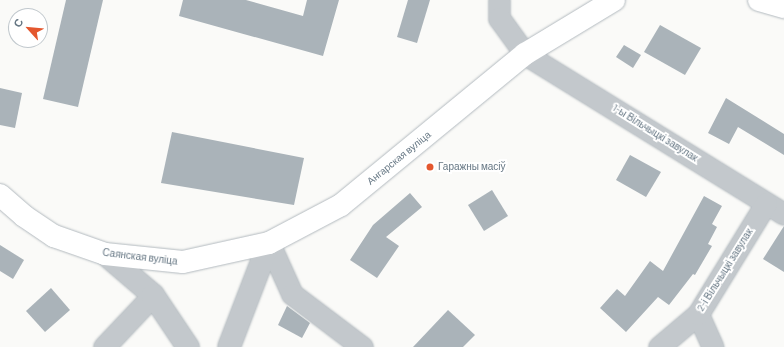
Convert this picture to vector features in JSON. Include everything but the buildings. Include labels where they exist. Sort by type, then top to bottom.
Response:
[{"type":"main road","name":"Ангарская вуліца","points":[[270,243],[341,205],[525,54],[614,0]]},
{"type":"main road","points":[[759,0],[784,7]]},
{"type":"main road","name":"Саянская вуліца","points":[[0,195],[54,236],[105,254],[182,262],[270,243]]},
{"type":"street","points":[[499,0],[499,18],[525,54]]},
{"type":"street","name":"1-ы Вільчыцкі завулак","points":[[525,54],[784,214]]},
{"type":"street","name":"2-і Вільчыцкі завулак","points":[[659,347],[698,314],[766,203]]},
{"type":"street","points":[[229,347],[270,243]]},
{"type":"street","points":[[270,243],[292,294],[362,347]]},
{"type":"street","points":[[105,254],[153,295],[188,347]]},
{"type":"street","points":[[104,347],[153,295]]},
{"type":"street","points":[[698,314],[713,347]]},
{"type":"place","name":"Гаражны масіў","points":[[430,167]]}]
